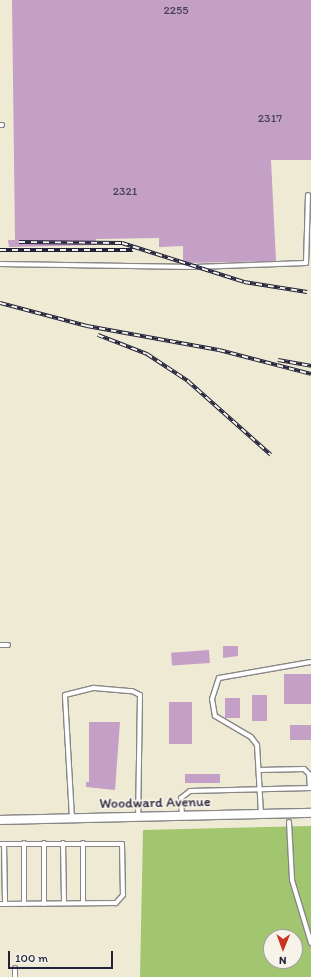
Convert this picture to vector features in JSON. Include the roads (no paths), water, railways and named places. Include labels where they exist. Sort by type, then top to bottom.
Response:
[{"type":"street","name":"Woodward Avenue","points":[[0,820],[311,813]]},
{"type":"lane","points":[[306,263],[308,195]]},
{"type":"lane","points":[[0,264],[195,267],[311,263]]},
{"type":"lane","points":[[0,645],[8,645]]},
{"type":"lane","points":[[261,814],[260,770],[257,744],[251,737],[215,716],[212,699],[219,678],[311,662]]},
{"type":"lane","points":[[72,818],[65,695],[94,688],[132,691],[140,695],[138,817]]},
{"type":"lane","points":[[182,816],[181,798],[190,791],[310,788],[309,774],[304,769],[260,770]]},
{"type":"lane","points":[[289,822],[292,880],[311,943]]},
{"type":"lane","points":[[24,843],[24,904]]},
{"type":"lane","points":[[44,843],[44,904]]},
{"type":"lane","points":[[63,843],[64,903]]},
{"type":"lane","points":[[83,843],[83,903]]},
{"type":"lane","points":[[83,843],[122,844],[123,895],[116,903],[2,904],[2,844],[83,843]]},
{"type":"lane","points":[[15,968],[15,977]]},
{"type":"railway","points":[[19,242],[122,243],[244,282],[307,292]]},
{"type":"railway","points":[[0,250],[133,250]]},
{"type":"railway","points":[[0,303],[87,326],[219,350],[311,374]]},
{"type":"railway","points":[[98,335],[147,354],[188,381],[271,455]]},
{"type":"railway","points":[[278,360],[311,366]]}]
